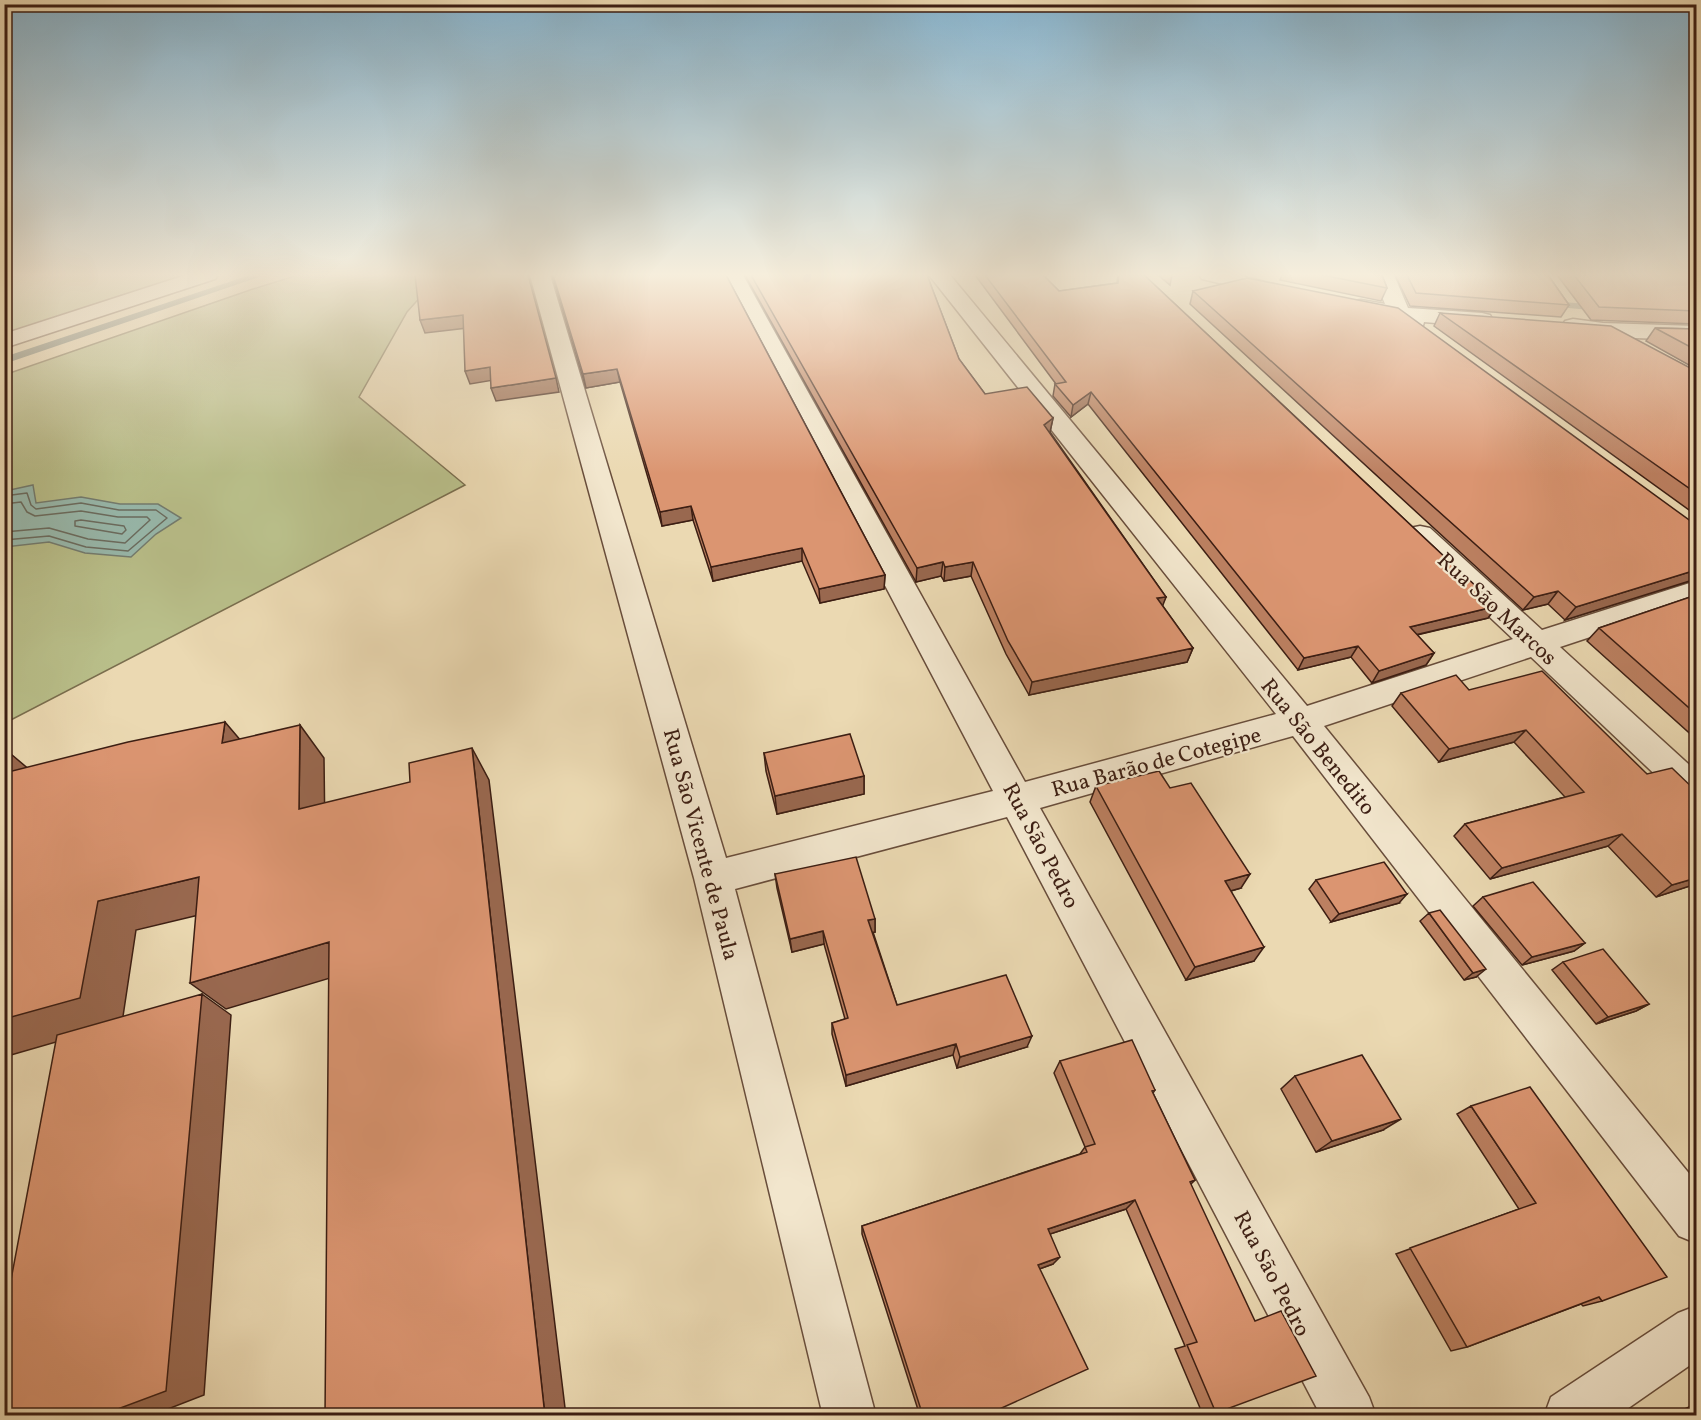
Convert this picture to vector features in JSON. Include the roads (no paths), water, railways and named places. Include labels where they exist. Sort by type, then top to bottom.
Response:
[{"type":"street","name":"Rua São Vicente de Paula","points":[[559,341],[713,878],[850,1416]]},
{"type":"street","name":"Rua São Pedro","points":[[768,341],[1018,799],[1350,1416]]},
{"type":"street","name":"Rua São Benedito","points":[[992,341],[1299,721],[1696,1219]]},
{"type":"street","points":[[1626,341],[1651,353]]},
{"type":"street","name":"Rua São Marcos","points":[[1400,516],[1696,792]]},
{"type":"street","name":"Rua Barão de Cotegipe","points":[[713,878],[1018,799],[1299,721],[1696,591]]},
{"type":"street","points":[[1570,1416],[1696,1331]]},
{"type":"water","points":[[33,485],[36,503],[81,497],[120,504],[158,504],[181,518],[156,534],[131,557],[85,553],[49,542],[5,547],[5,491]]},
{"type":"waterway","points":[[4,361],[63,341]]}]
